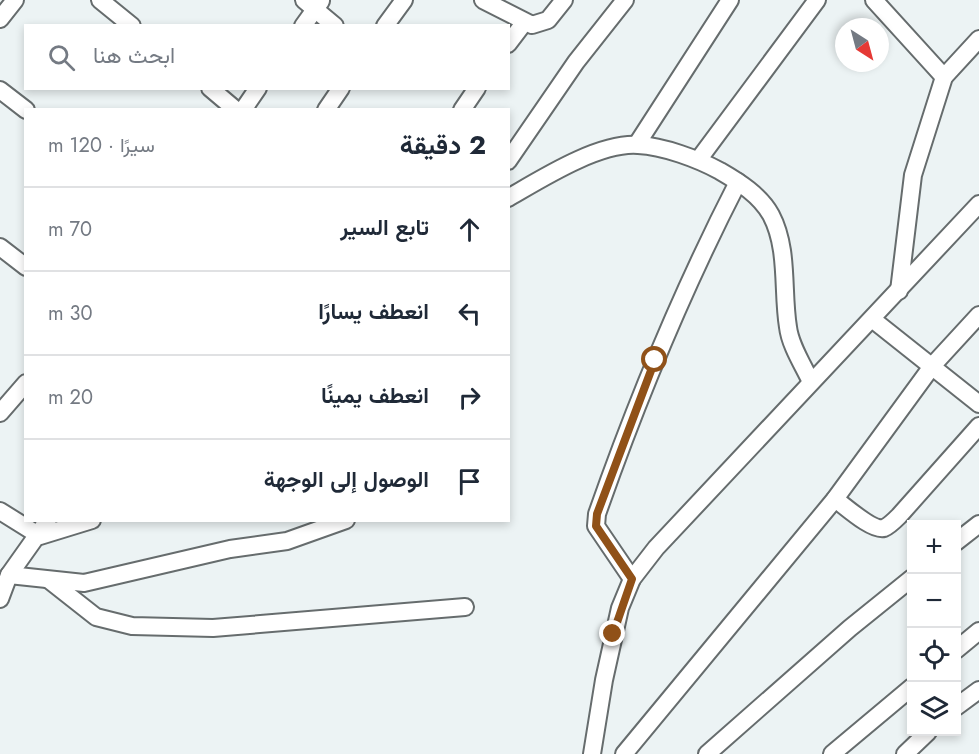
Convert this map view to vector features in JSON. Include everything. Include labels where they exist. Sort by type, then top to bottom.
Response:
[{"type":"street","points":[[100,0],[130,24]]},
{"type":"street","points":[[386,24],[404,0]]},
{"type":"street","points":[[483,0],[524,23],[532,25],[548,20],[564,0]]},
{"type":"street","points":[[510,158],[576,62],[625,0]]},
{"type":"street","points":[[637,144],[730,0]]},
{"type":"street","points":[[699,159],[817,0]]},
{"type":"street","points":[[874,0],[944,77]]},
{"type":"street","points":[[304,24],[313,3],[333,24]]},
{"type":"street","points":[[510,42],[524,23]]},
{"type":"street","points":[[899,291],[913,175],[944,77],[979,39]]},
{"type":"street","points":[[0,90],[24,108]]},
{"type":"street","points":[[212,90],[234,108]]},
{"type":"street","points":[[244,108],[257,90]]},
{"type":"street","points":[[327,108],[339,90]]},
{"type":"street","points":[[463,108],[476,90]]},
{"type":"street","points":[[510,197],[568,164],[605,150],[637,144],[699,159],[738,182],[757,198],[771,216],[782,249],[788,330],[811,382]]},
{"type":"street","points":[[632,579],[596,526],[597,514],[655,360],[699,258],[738,182]]},
{"type":"street","points":[[592,754],[613,634],[632,579],[656,548],[979,204]]},
{"type":"street","points":[[0,247],[24,265]]},
{"type":"street","points":[[624,754],[835,499],[933,365],[979,315]]},
{"type":"street","points":[[872,319],[933,365],[979,404]]},
{"type":"street","points":[[1,410],[24,385]]},
{"type":"street","points":[[835,499],[867,523],[878,528],[885,528],[976,437]]},
{"type":"street","points":[[2,514],[40,536],[86,522]]},
{"type":"street","points":[[0,599],[9,575],[40,536],[47,522]]},
{"type":"street","points":[[9,575],[84,583],[230,549],[287,541],[331,528],[342,522]]},
{"type":"street","points":[[961,539],[979,524]]},
{"type":"street","points":[[49,580],[96,617],[132,627],[213,628],[465,607]]},
{"type":"street","points":[[706,754],[850,628],[907,582]]},
{"type":"street","points":[[961,647],[979,631]]},
{"type":"street","points":[[961,704],[979,690]]},
{"type":"street","points":[[832,754],[907,691]]},
{"type":"street","points":[[905,754],[924,736]]},
{"type":"route","points":[[613,634],[620,608],[632,579],[609,549],[596,526],[597,514],[621,444],[655,360]]}]
